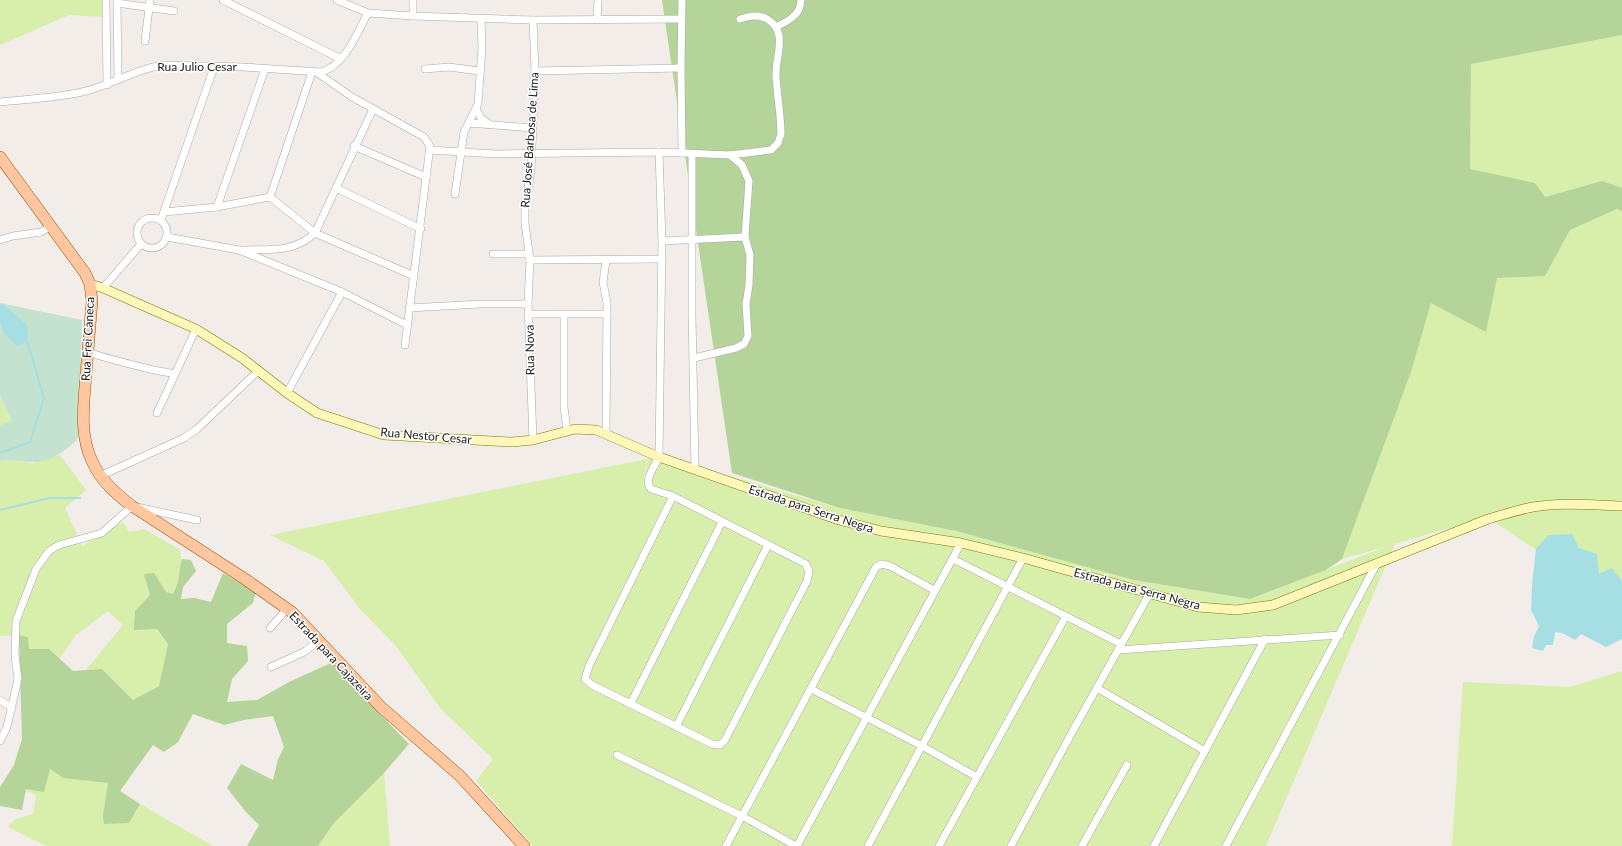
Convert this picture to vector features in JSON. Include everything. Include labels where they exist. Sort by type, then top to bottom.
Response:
[{"type":"main road","name":"Rua Frei Caneca","points":[[0,157],[52,226],[85,273],[90,284],[92,301],[84,431],[92,462],[100,476],[113,490]]},
{"type":"main road","name":"Estrada para Cajazeira","points":[[113,490],[132,506],[245,579],[287,609],[319,640],[373,700],[460,776],[524,846]]},
{"type":"street","points":[[106,0],[107,85]]},
{"type":"street","points":[[145,41],[150,0]]},
{"type":"street","points":[[223,0],[341,59]]},
{"type":"street","points":[[413,0],[413,16]]},
{"type":"street","points":[[597,20],[598,0]]},
{"type":"street","points":[[682,0],[682,153]]},
{"type":"street","points":[[776,27],[791,20],[797,14],[801,0]]},
{"type":"street","points":[[341,1],[368,13],[413,16],[533,20],[681,19]]},
{"type":"street","points":[[118,80],[117,2],[174,11]]},
{"type":"street","name":"Rua Julio Cesar","points":[[0,102],[82,92],[107,85],[151,67],[163,65],[214,66],[314,72],[327,71],[341,59],[368,13]]},
{"type":"street","points":[[430,150],[531,154],[659,152],[730,156],[771,150],[776,147],[780,139],[781,129],[776,71],[780,36],[776,27],[768,20],[759,16],[740,19]]},
{"type":"street","points":[[455,194],[464,132],[476,109],[482,38],[480,18]]},
{"type":"street","name":"Rua José Barbosa de Lima","points":[[529,257],[525,206],[531,171],[535,71],[533,20]]},
{"type":"street","points":[[160,220],[214,66]]},
{"type":"street","points":[[424,69],[449,67],[479,71]]},
{"type":"street","points":[[535,71],[681,68]]},
{"type":"street","points":[[217,207],[265,69]]},
{"type":"street","points":[[270,196],[314,72],[373,109],[424,137],[429,142],[430,150],[405,345]]},
{"type":"street","points":[[239,250],[284,248],[298,245],[315,233],[354,146],[373,109]]},
{"type":"street","points":[[476,109],[481,118],[489,124]]},
{"type":"street","points":[[469,123],[532,128]]},
{"type":"street","points":[[354,146],[426,177]]},
{"type":"street","points":[[659,152],[662,240],[660,457],[648,479],[648,486],[651,489],[673,496],[806,564],[809,571],[807,581],[722,744],[716,746],[592,685],[585,679],[586,674],[673,496]]},
{"type":"street","points":[[692,154],[696,470]]},
{"type":"street","points":[[694,358],[736,348],[746,341],[749,331],[746,304],[749,285],[750,255],[745,237],[748,175],[742,165],[730,156]]},
{"type":"street","points":[[336,188],[420,228]]},
{"type":"street","points":[[164,212],[217,207],[270,196]]},
{"type":"street","points":[[270,196],[315,233],[414,276]]},
{"type":"street","points":[[151,218],[160,220],[166,227],[167,237],[162,245],[154,248],[141,244],[137,235],[137,230],[142,222],[151,218]]},
{"type":"street","points":[[0,240],[13,236],[41,232],[52,226]]},
{"type":"street","points":[[167,237],[239,250],[342,292],[407,325]]},
{"type":"street","points":[[662,240],[745,237]]},
{"type":"street","points":[[103,288],[141,244]]},
{"type":"street","points":[[493,254],[606,260],[661,259]]},
{"type":"street","name":"Rua Nova","points":[[529,257],[528,304],[533,440]]},
{"type":"street","points":[[606,260],[603,282],[607,303],[606,434]]},
{"type":"street","name":"Rua Nestor Cesar","points":[[90,284],[103,288],[196,329],[242,358],[287,393],[317,413],[384,435],[512,442],[533,440],[567,430],[586,428],[606,434],[660,457],[696,470]]},
{"type":"street","points":[[287,393],[342,292]]},
{"type":"street","points":[[409,308],[481,304],[528,304]]},
{"type":"street","points":[[529,314],[607,314]]},
{"type":"street","points":[[564,315],[564,407],[567,430]]},
{"type":"street","points":[[157,413],[196,329]]},
{"type":"street","points":[[88,352],[121,363],[157,371],[164,370],[174,374]]},
{"type":"street","points":[[100,476],[184,438],[197,429],[258,371]]},
{"type":"street","name":"Estrada para Serra Negra","points":[[696,470],[840,520],[881,531],[961,543],[1023,558],[1198,607],[1236,610],[1273,605],[1488,519],[1534,507],[1566,504],[1622,506]]},
{"type":"street","points":[[0,741],[7,727],[18,679],[15,655],[16,621],[25,594],[42,559],[49,550],[102,533],[132,506],[198,520]]},
{"type":"street","points":[[631,703],[722,522]]},
{"type":"street","points":[[617,755],[742,816],[797,846],[934,590],[961,543]]},
{"type":"street","points":[[676,727],[768,545]]},
{"type":"street","points":[[868,846],[1023,558]]},
{"type":"street","points":[[952,559],[1066,616],[1120,647],[1340,635]]},
{"type":"street","points":[[1226,846],[1340,635],[1377,563]]},
{"type":"street","points":[[726,846],[879,565],[890,566],[934,590]]},
{"type":"street","points":[[1011,846],[1150,593]]},
{"type":"street","points":[[270,628],[287,609]]},
{"type":"street","points":[[939,846],[1066,616]]},
{"type":"street","points":[[1154,846],[1265,639]]},
{"type":"street","points":[[271,667],[304,652],[319,640]]},
{"type":"street","points":[[1097,688],[1205,751]]},
{"type":"street","points":[[811,689],[922,746],[977,777]]},
{"type":"street","points":[[0,700],[12,708]]},
{"type":"street","points":[[1082,846],[1127,765]]},
{"type":"green space","points":[[0,0],[102,0],[102,17],[69,15],[0,45]]},
{"type":"green space","points":[[662,0],[1622,0],[1622,35],[1471,64],[1470,169],[1535,183],[1545,197],[1602,181],[1622,188],[1622,211],[1617,209],[1570,230],[1545,276],[1497,278],[1486,332],[1431,303],[1411,372],[1342,559],[1326,570],[1250,599],[1134,580],[956,531],[840,508],[732,473]]},
{"type":"green space","points":[[1622,35],[1622,188],[1602,181],[1545,197],[1470,170],[1471,64]]},
{"type":"green space","points":[[1617,209],[1622,211],[1622,607],[1487,517],[1395,544],[1266,846],[533,846],[476,781],[493,759],[441,709],[396,646],[360,609],[324,561],[270,535],[647,459],[640,503],[649,453],[840,508],[956,531],[1134,580],[1250,599],[1388,546],[1342,559],[1411,372],[1431,303],[1497,278],[1544,276],[1570,230]]},
{"type":"green space","points":[[0,303],[82,320],[78,439],[62,452],[45,461],[0,461],[0,425],[12,421],[0,395]]},
{"type":"green space","points":[[0,395],[12,421],[0,425]]},
{"type":"green space","points":[[60,455],[86,490],[65,508],[82,546],[123,522],[129,532],[144,529],[179,549],[181,566],[178,584],[173,594],[166,592],[154,574],[144,574],[150,595],[135,611],[157,629],[168,644],[159,686],[133,700],[102,669],[86,670],[123,625],[108,611],[76,635],[60,658],[29,649],[19,635],[0,636],[0,461],[10,460],[33,463]]},
{"type":"green space","points":[[182,559],[191,560],[196,571],[183,587],[181,599],[194,598],[211,602],[223,573],[256,592],[253,603],[227,624],[227,643],[247,646],[248,661],[232,679],[227,702],[257,700],[291,681],[331,663],[409,744],[384,773],[333,824],[318,846],[247,846],[259,825],[246,812],[227,788],[241,764],[273,780],[278,759],[284,747],[273,716],[244,720],[224,725],[193,714],[178,742],[164,752],[153,745],[120,791],[140,804],[129,823],[104,824],[103,815],[108,783],[63,778],[50,769],[44,792],[26,789],[22,810],[0,806],[0,787],[14,765],[22,739],[19,635],[28,637],[29,649],[49,649],[73,671],[102,669],[133,700],[159,686],[168,644],[157,629],[134,630],[135,611],[150,595],[144,574],[154,573],[166,592],[173,594],[176,589]]},
{"type":"green space","points":[[1622,671],[1622,846],[1452,846],[1463,682],[1570,687]]},
{"type":"green space","points":[[50,769],[63,778],[108,783],[103,815],[129,823],[140,804],[213,846],[46,846],[8,827],[15,819],[33,814],[36,795],[26,791],[25,789]]},
{"type":"green space","points":[[384,773],[390,846],[318,846],[333,824]]},
{"type":"water","points":[[2,303],[28,326],[27,341],[18,346],[4,333],[2,329],[0,305]]},
{"type":"water","points":[[1572,534],[1579,548],[1597,554],[1599,574],[1612,568],[1622,581],[1622,639],[1606,647],[1581,634],[1575,640],[1562,633],[1555,632],[1553,645],[1546,645],[1543,651],[1532,648],[1534,637],[1539,626],[1531,610],[1536,549],[1548,535]]},
{"type":"waterway","points":[[0,453],[30,442],[44,398],[27,341]]},
{"type":"waterway","points":[[0,510],[50,498],[80,498]]}]
